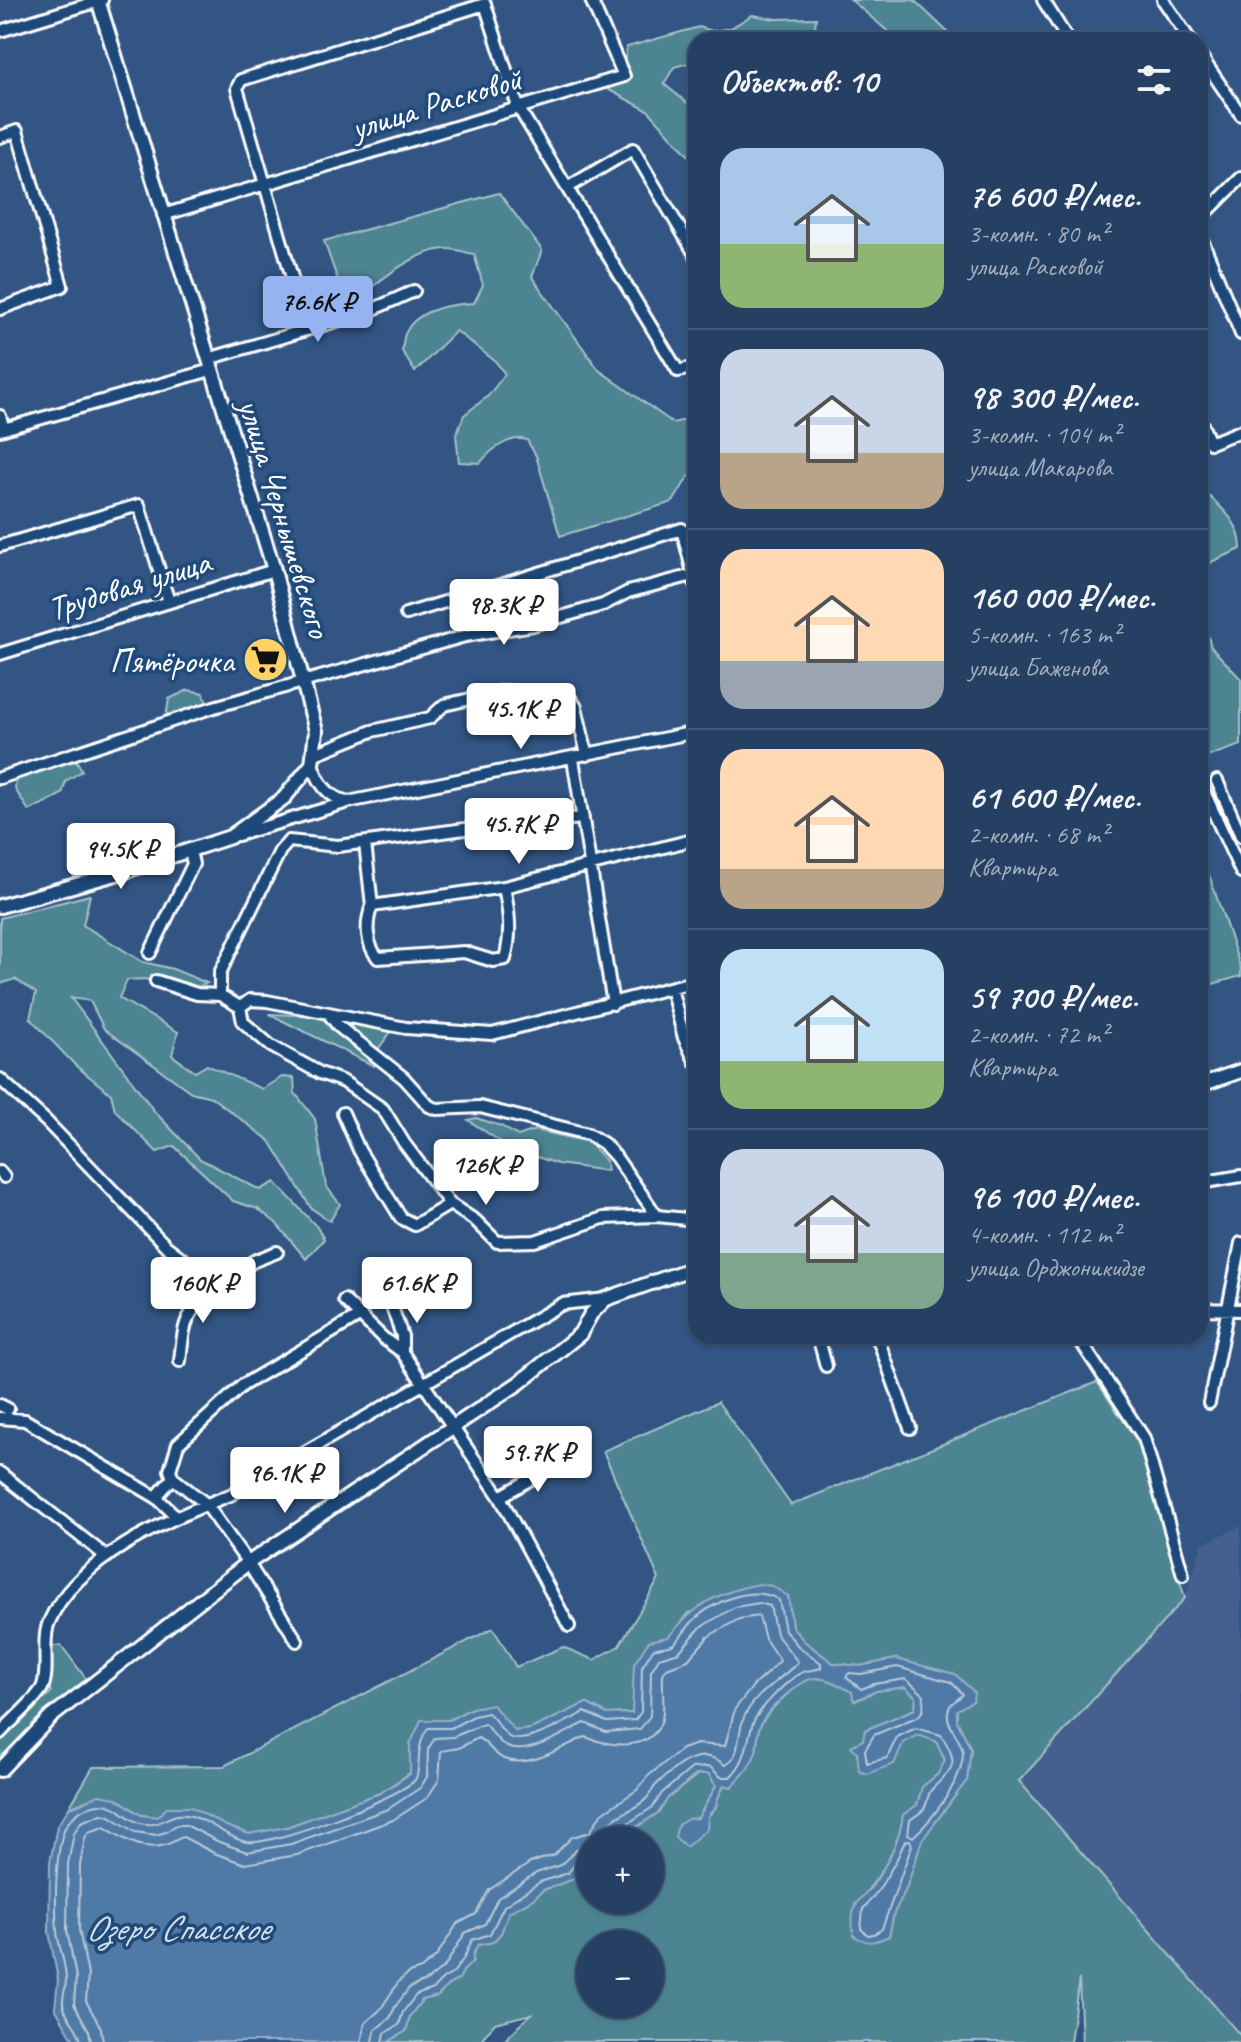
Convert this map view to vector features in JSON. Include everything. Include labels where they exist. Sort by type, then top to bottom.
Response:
[{"type":"street","points":[[0,31],[100,0]]},
{"type":"street","name":"улица Чернышевского","points":[[100,0],[163,215],[274,570],[316,731],[314,759]]},
{"type":"street","name":"улица Расковой","points":[[163,215],[624,76],[591,0]]},
{"type":"street","points":[[1043,0],[1063,32]]},
{"type":"street","points":[[1163,0],[1185,32]]},
{"type":"street","points":[[300,305],[237,88],[241,80],[485,4],[518,107],[678,371],[688,369]]},
{"type":"street","points":[[1208,67],[1241,115]]},
{"type":"street","points":[[0,137],[17,131],[62,286],[0,309]]},
{"type":"street","points":[[567,188],[633,149],[688,242]]},
{"type":"street","points":[[1208,211],[1241,178]]},
{"type":"street","points":[[1208,254],[1241,334]]},
{"type":"street","points":[[0,416],[2,430],[210,365],[367,312],[414,291]]},
{"type":"street","points":[[1208,438],[1210,443],[1241,431]]},
{"type":"street","points":[[0,546],[139,505],[169,602]]},
{"type":"street","points":[[406,614],[682,529],[688,553]]},
{"type":"street","name":"Трудовая улица","points":[[0,654],[274,570]]},
{"type":"street","points":[[0,778],[214,707],[465,636],[533,625],[603,605],[628,592],[688,581]]},
{"type":"street","points":[[230,837],[284,798],[314,759],[372,731],[430,718],[444,705],[505,691],[570,698],[576,707],[587,755]]},
{"type":"street","points":[[0,906],[348,802],[688,734]]},
{"type":"street","points":[[314,759],[318,781],[328,794],[348,802]]},
{"type":"street","points":[[573,759],[613,1004]]},
{"type":"street","points":[[1217,781],[1241,836]]},
{"type":"street","points":[[1208,800],[1241,872]]},
{"type":"street","points":[[289,841],[338,846],[480,827],[583,818]]},
{"type":"street","points":[[283,820],[289,841]]},
{"type":"street","points":[[220,995],[220,973],[280,851],[289,841]]},
{"type":"street","points":[[372,906],[504,887],[688,841]]},
{"type":"street","points":[[365,843],[372,906],[368,916],[370,949],[378,958],[464,952],[499,961],[505,959],[509,945],[510,913],[504,887]]},
{"type":"street","points":[[150,953],[193,864],[190,851]]},
{"type":"street","points":[[156,981],[197,994],[220,995],[240,1007],[243,1022],[271,1046],[320,1073],[344,1082],[383,1109],[404,1143],[450,1204],[476,1221],[497,1242],[535,1241],[603,1218],[657,1216],[688,1219]]},
{"type":"street","points":[[240,1007],[250,1000],[267,1001],[406,1028],[492,1034],[688,983]]},
{"type":"street","points":[[671,988],[688,1046]]},
{"type":"street","points":[[328,1013],[338,1026],[404,1078],[429,1106],[437,1109],[480,1107],[588,1134],[603,1143],[657,1216]]},
{"type":"street","points":[[1208,1082],[1241,1071]]},
{"type":"street","points":[[0,1079],[46,1121],[166,1246],[217,1285]]},
{"type":"street","points":[[343,1113],[359,1150],[401,1218],[415,1225],[450,1204]]},
{"type":"street","points":[[1208,1182],[1241,1176]]},
{"type":"street","points":[[1209,1403],[1241,1243]]},
{"type":"street","points":[[180,1361],[182,1329],[190,1312],[217,1285],[254,1261],[277,1252]]},
{"type":"street","points":[[0,1733],[42,1687],[48,1625],[61,1599],[107,1557],[177,1517],[230,1495],[562,1304],[606,1299],[688,1270]]},
{"type":"street","points":[[0,1770],[51,1717],[248,1563],[519,1383],[580,1334],[591,1314],[606,1299]]},
{"type":"street","points":[[344,1300],[402,1352],[500,1497],[569,1626]]},
{"type":"street","points":[[392,1307],[402,1336],[402,1352]]},
{"type":"street","points":[[1208,1309],[1241,1310]]},
{"type":"street","points":[[297,1641],[206,1504],[173,1478],[170,1470],[178,1444],[243,1385],[361,1315]]},
{"type":"street","points":[[820,1344],[826,1366]]},
{"type":"street","points":[[880,1344],[910,1428]]},
{"type":"street","points":[[1082,1344],[1144,1438],[1183,1575]]},
{"type":"street","points":[[0,1418],[25,1420],[156,1497],[177,1517]]},
{"type":"street","points":[[500,1497],[560,1462]]},
{"type":"street","points":[[0,1473],[107,1557]]},
{"type":"street","points":[[156,1497],[173,1478]]},
{"type":"shaded area","points":[[1241,1526],[1241,2036],[1019,1780],[1185,1598],[1202,1544]]},
{"type":"green space","points":[[851,0],[914,0],[948,32],[889,32]]},
{"type":"green space","points":[[752,15],[776,19],[816,18],[815,28],[802,32],[688,32],[688,63],[674,67],[664,84],[688,104],[688,155],[649,111],[605,88],[628,82],[624,64],[627,47],[699,27],[713,31],[731,28]]},
{"type":"green space","points":[[499,193],[542,250],[532,277],[599,370],[673,423],[688,419],[688,477],[673,502],[560,536],[536,456],[527,440],[507,442],[480,463],[459,462],[456,435],[464,415],[488,396],[505,374],[495,361],[456,331],[415,372],[402,351],[406,332],[418,318],[446,307],[474,303],[483,285],[474,254],[449,249],[422,255],[381,280],[348,309],[324,241]]},
{"type":"green space","points":[[1208,495],[1235,525],[1241,549],[1211,562],[1208,570]]},
{"type":"green space","points":[[1208,636],[1211,647],[1241,679],[1241,745],[1209,756]]},
{"type":"green space","points":[[188,690],[203,693],[208,704],[166,717],[169,699]]},
{"type":"green space","points":[[77,761],[82,771],[66,781],[62,794],[29,811],[15,789],[16,779],[57,764]]},
{"type":"green space","points":[[1208,872],[1241,969],[1241,976],[1208,987]]},
{"type":"green space","points":[[90,895],[83,925],[143,962],[173,969],[207,983],[183,994],[145,979],[127,980],[119,998],[178,1032],[172,1055],[195,1072],[207,1065],[262,1089],[282,1077],[294,1078],[295,1093],[315,1119],[326,1186],[340,1204],[330,1221],[311,1208],[270,1141],[211,1097],[191,1092],[104,1029],[90,1001],[71,998],[155,1112],[200,1159],[260,1190],[275,1182],[317,1227],[324,1239],[306,1259],[276,1223],[258,1209],[233,1201],[174,1146],[157,1152],[115,1110],[111,1094],[75,1065],[30,1018],[36,993],[15,979],[0,984],[0,918]]},
{"type":"green space","points":[[269,1014],[324,1016],[335,1029],[338,1019],[393,1029],[379,1048],[374,1066]]},
{"type":"green space","points":[[476,1118],[501,1126],[518,1136],[535,1130],[589,1142],[606,1161],[607,1171],[558,1164],[510,1148],[468,1120]]},
{"type":"green space","points":[[1097,1382],[1138,1442],[1185,1598],[1019,1781],[1241,2036],[1241,2042],[1082,2042],[1079,1979],[1070,2042],[503,2042],[531,2014],[495,2023],[479,2042],[388,2042],[406,2031],[410,2016],[422,2000],[438,1996],[459,1979],[473,1961],[478,1945],[493,1942],[501,1933],[509,1912],[543,1890],[576,1876],[576,1914],[664,1914],[664,1826],[638,1826],[659,1812],[668,1798],[698,1774],[709,1774],[716,1786],[698,1818],[678,1825],[708,1816],[716,1807],[724,1785],[731,1787],[752,1761],[764,1720],[785,1696],[810,1679],[840,1685],[852,1692],[855,1701],[876,1691],[905,1687],[916,1697],[915,1709],[865,1730],[864,1740],[852,1746],[857,1752],[902,1743],[918,1735],[936,1741],[945,1761],[938,1774],[922,1787],[917,1805],[903,1815],[897,1840],[886,1864],[855,1905],[889,1936],[894,1913],[906,1889],[922,1840],[967,1780],[971,1749],[957,1721],[957,1709],[973,1701],[923,1667],[896,1659],[860,1666],[833,1663],[804,1641],[792,1626],[788,1596],[689,1613],[633,1686],[633,1713],[607,1714],[586,1703],[531,1729],[514,1731],[472,1708],[449,1720],[422,1720],[410,1745],[410,1773],[380,1793],[287,1827],[249,1834],[226,1826],[141,1815],[116,1798],[69,1808],[93,1767],[224,1766],[493,1628],[516,1667],[563,1647],[594,1660],[619,1646],[659,1579],[603,1451],[718,1402],[791,1505]]},
{"type":"green space","points":[[61,1645],[87,1680],[51,1710],[0,1763],[0,1742],[51,1692],[47,1682],[49,1647]]},
{"type":"water","name":"Озеро Спасское","points":[[759,1584],[772,1586],[788,1596],[792,1626],[804,1641],[833,1663],[860,1666],[896,1659],[955,1674],[974,1692],[973,1701],[957,1710],[957,1721],[971,1749],[967,1780],[922,1840],[906,1889],[894,1913],[889,1936],[871,1942],[854,1936],[854,1909],[888,1860],[903,1815],[917,1805],[922,1787],[938,1774],[945,1760],[936,1741],[918,1735],[903,1743],[894,1764],[867,1774],[859,1771],[857,1752],[851,1746],[863,1740],[865,1730],[915,1709],[916,1697],[905,1687],[876,1691],[854,1701],[852,1692],[831,1681],[817,1678],[802,1683],[769,1712],[760,1726],[756,1751],[749,1767],[731,1787],[724,1785],[716,1807],[708,1816],[707,1829],[686,1847],[675,1837],[678,1825],[698,1818],[716,1786],[709,1774],[697,1774],[668,1798],[659,1812],[638,1826],[576,1826],[574,1879],[543,1890],[509,1912],[501,1933],[493,1942],[478,1945],[473,1961],[459,1979],[438,1996],[422,2000],[410,2016],[406,2031],[388,2042],[75,2042],[55,2008],[58,1980],[49,1932],[50,1862],[57,1826],[69,1808],[99,1795],[116,1798],[141,1815],[157,1817],[168,1807],[191,1807],[226,1826],[249,1834],[287,1827],[380,1793],[410,1774],[410,1745],[421,1720],[449,1720],[472,1708],[492,1704],[515,1731],[531,1729],[586,1703],[607,1714],[632,1713],[634,1664],[649,1641],[668,1637],[698,1608],[730,1591]]},
{"type":"waterway","points":[[1223,1304],[1227,1288]]},
{"type":"place","name":"Пятёрочка","points":[[265,660]]}]
